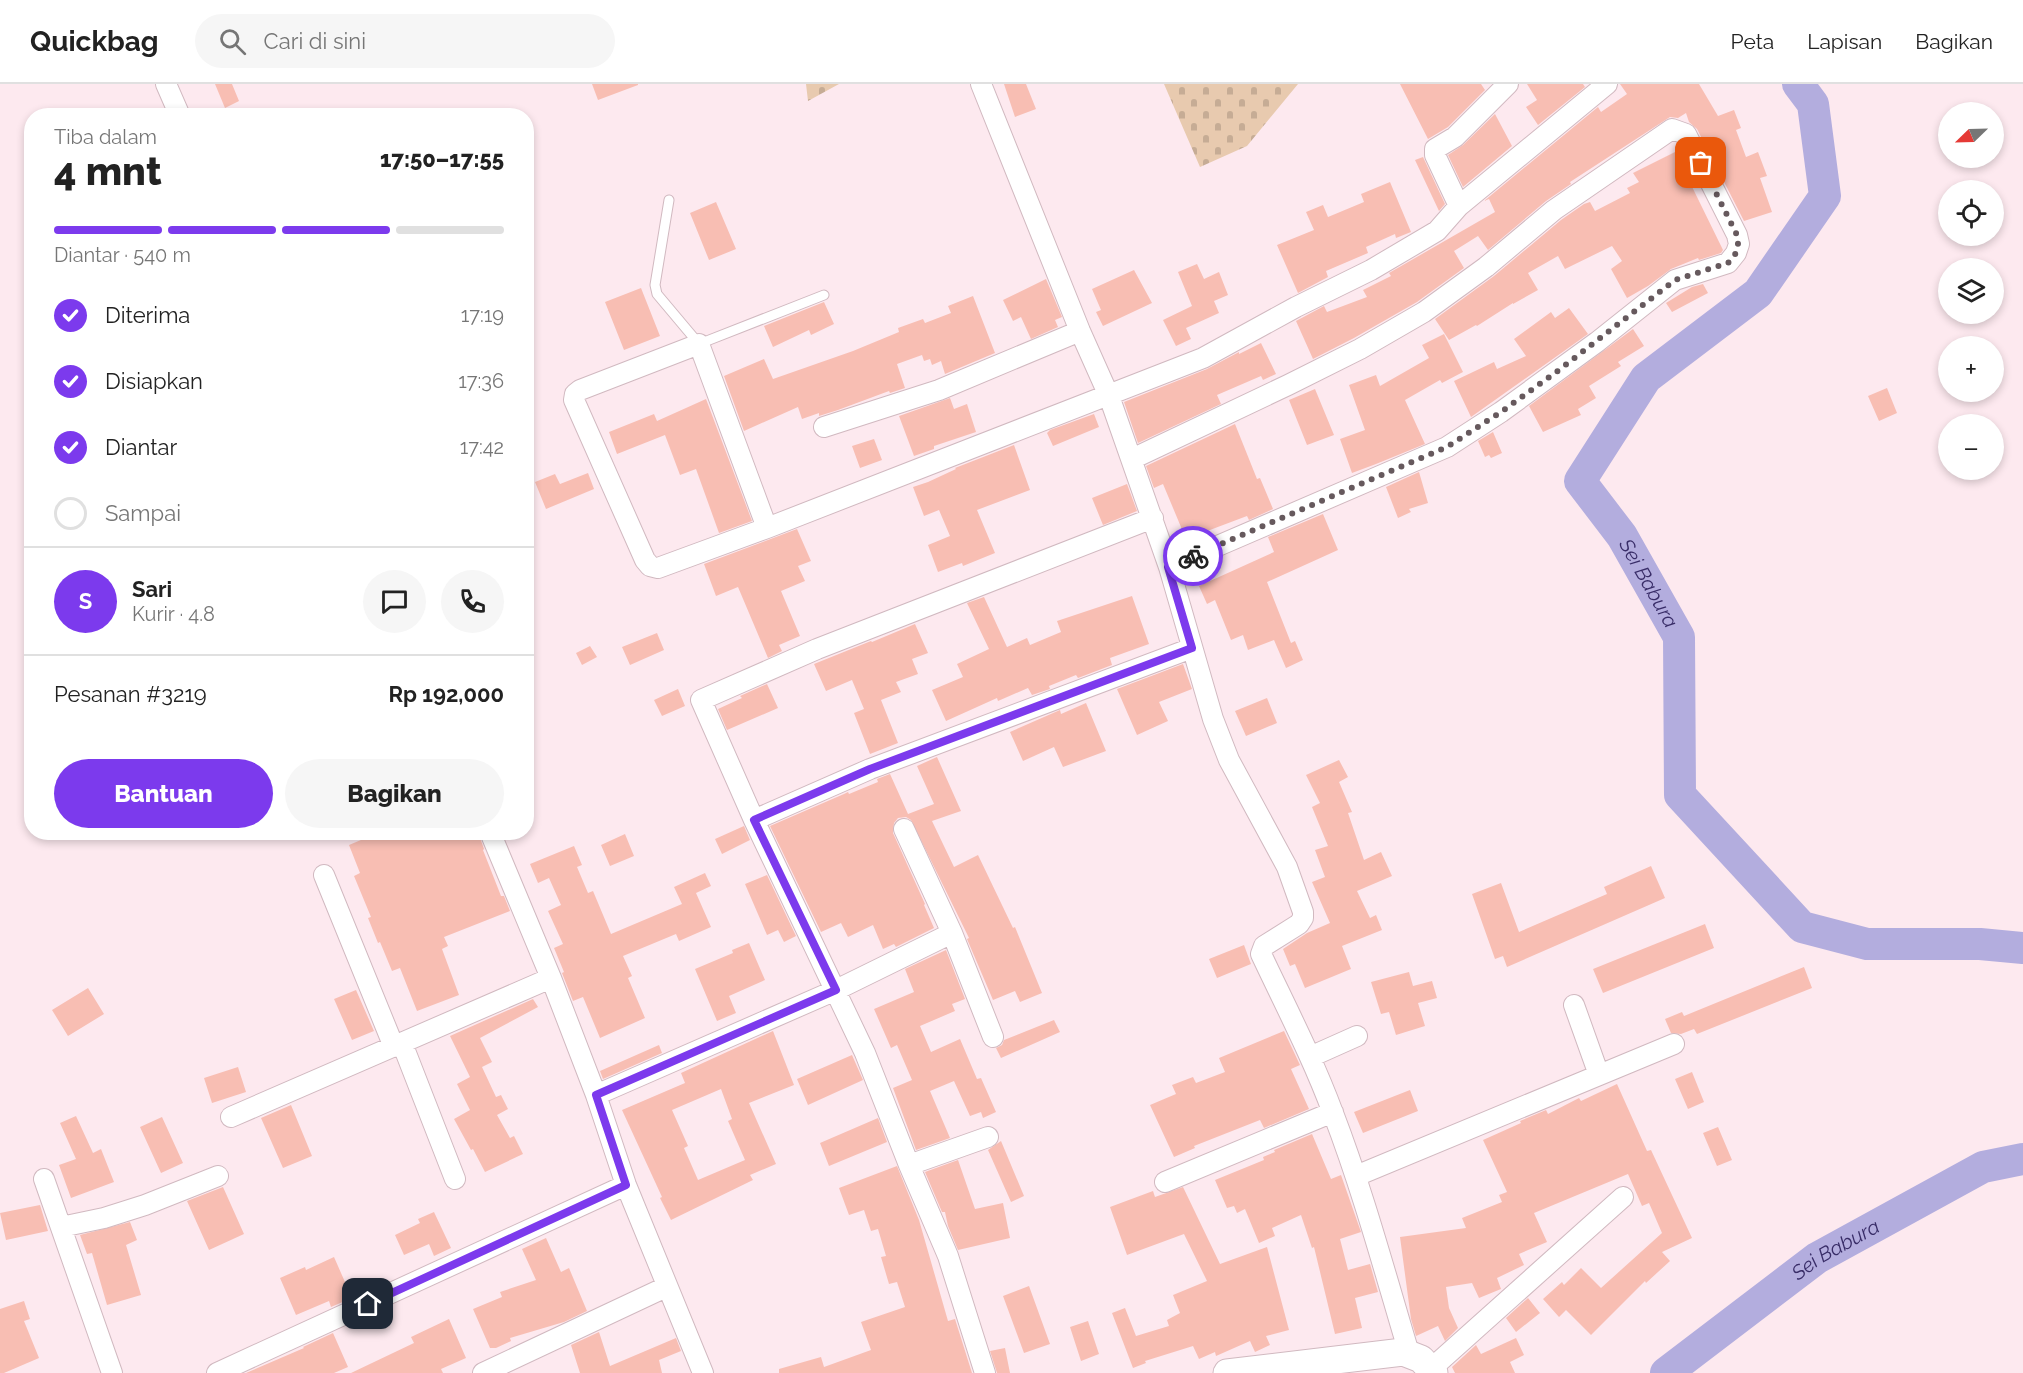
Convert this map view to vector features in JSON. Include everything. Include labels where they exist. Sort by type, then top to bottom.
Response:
[{"type":"main road","points":[[1231,1373],[1280,1369],[1393,1352],[1409,1353],[1421,1359],[1433,1370]]},
{"type":"street","points":[[166,84],[176,108]]},
{"type":"street","points":[[981,84],[1109,396],[1153,519],[1213,718],[1229,760],[1287,867],[1303,912],[1303,918],[1299,924],[1264,946],[1261,954],[1310,1057],[1333,1112],[1356,1176],[1409,1353]]},
{"type":"street","points":[[1459,206],[1435,155],[1435,149],[1455,136],[1508,84]]},
{"type":"street","points":[[767,528],[699,344],[580,390],[575,394],[574,400],[645,560],[650,567],[658,568],[767,528],[1203,358],[1296,307],[1371,270],[1437,231],[1459,206],[1607,84]]},
{"type":"street","points":[[1132,459],[1360,349],[1424,312],[1486,267],[1554,210],[1672,129],[1686,134],[1737,235],[1736,253],[1728,263],[1675,280],[1597,342],[1501,412],[1447,447],[1168,567]]},
{"type":"street","points":[[824,428],[939,390],[1080,330]]},
{"type":"street","points":[[985,1373],[948,1256],[865,1053],[754,820],[701,702],[702,698],[818,649],[1153,519]]},
{"type":"street","points":[[754,820],[870,769],[1192,648]]},
{"type":"street","points":[[904,829],[952,933],[993,1037]]},
{"type":"street","points":[[493,840],[551,978],[596,1095],[626,1185],[703,1373]]},
{"type":"street","points":[[324,875],[455,1179]]},
{"type":"street","points":[[596,1095],[836,990],[952,933]]},
{"type":"street","points":[[231,1117],[551,978]]},
{"type":"street","points":[[1574,1005],[1599,1075]]},
{"type":"street","points":[[1310,1057],[1357,1036]]},
{"type":"street","points":[[1356,1176],[1674,1044]]},
{"type":"street","points":[[1165,1182],[1333,1112]]},
{"type":"street","points":[[909,1165],[988,1137]]},
{"type":"street","points":[[62,1227],[104,1218],[145,1205],[218,1176]]},
{"type":"street","points":[[44,1179],[112,1373]]},
{"type":"street","points":[[217,1373],[626,1185]]},
{"type":"street","points":[[1433,1370],[1623,1197]]},
{"type":"street","points":[[483,1373],[666,1287]]},
{"type":"lane","points":[[669,200],[655,285],[657,294],[699,344],[824,295]]},
{"type":"green space","points":[[806,84],[839,84],[808,101]]},
{"type":"green space","points":[[1164,84],[1298,84],[1247,146],[1200,167]]},
{"type":"building","points":[[215,84],[232,84],[239,101],[225,108]]},
{"type":"building","points":[[592,84],[638,84],[638,85],[598,100]]},
{"type":"building","points":[[1004,84],[1026,84],[1036,109],[1015,117]]},
{"type":"building","points":[[1400,84],[1481,84],[1485,90],[1448,127],[1428,139]]},
{"type":"building","points":[[1527,84],[1583,84],[1585,87],[1538,125],[1526,107],[1537,100]]},
{"type":"building","points":[[1620,84],[1699,84],[1718,116],[1734,110],[1741,128],[1736,130],[1746,157],[1758,152],[1767,176],[1760,178],[1772,212],[1744,221],[1697,129],[1689,122],[1686,113],[1678,118],[1670,117],[1570,182],[1571,184],[1546,201],[1488,250],[1478,236],[1454,251],[1464,268],[1417,302],[1313,359],[1296,321],[1324,306],[1327,312],[1367,297],[1363,290],[1391,276],[1389,273],[1495,212],[1489,199],[1484,201],[1598,107],[1601,112],[1627,94]]},
{"type":"building","points":[[1495,114],[1512,146],[1463,187],[1448,155],[1463,145]]},
{"type":"building","points":[[1675,152],[1723,250],[1721,253],[1699,260],[1698,258],[1671,269],[1627,298],[1611,269],[1622,261],[1612,246],[1565,269],[1558,256],[1528,273],[1538,290],[1449,340],[1435,319],[1494,276],[1561,220],[1584,204],[1590,202],[1595,211],[1630,193],[1627,188],[1639,182],[1633,173]]},
{"type":"building","points":[[1423,157],[1445,204],[1439,211],[1415,160]]},
{"type":"building","points":[[1390,182],[1411,232],[1396,238],[1395,234],[1366,247],[1368,253],[1326,271],[1328,277],[1298,293],[1277,245],[1314,230],[1306,212],[1323,205],[1328,217],[1364,202],[1361,194]]},
{"type":"building","points":[[716,202],[736,249],[709,260],[690,213]]},
{"type":"building","points":[[1197,264],[1204,279],[1219,272],[1228,295],[1214,301],[1219,313],[1186,328],[1191,339],[1176,346],[1163,320],[1192,306],[1178,272]]},
{"type":"building","points":[[1134,270],[1152,303],[1103,326],[1096,312],[1101,310],[1092,289]]},
{"type":"building","points":[[1046,279],[1062,317],[1055,320],[1058,327],[1031,339],[1021,317],[1013,321],[1003,300]]},
{"type":"building","points":[[1703,284],[1708,293],[1672,312],[1666,303],[1692,287]]},
{"type":"building","points":[[641,288],[660,336],[624,350],[605,302]]},
{"type":"building","points":[[973,296],[995,353],[945,374],[941,361],[932,365],[930,359],[924,361],[922,355],[897,364],[905,388],[890,393],[889,391],[819,416],[819,413],[802,419],[798,407],[744,431],[724,376],[764,359],[773,379],[853,351],[899,332],[898,328],[923,319],[925,323],[951,313],[948,306]]},
{"type":"building","points":[[824,302],[834,324],[811,335],[809,330],[773,347],[764,326]]},
{"type":"building","points":[[1569,308],[1588,334],[1471,417],[1454,381],[1494,362],[1497,369],[1526,356],[1514,339],[1551,312],[1555,318]]},
{"type":"building","points":[[1633,329],[1644,346],[1618,362],[1621,366],[1589,386],[1596,398],[1578,409],[1581,415],[1543,432],[1529,406]]},
{"type":"building","points":[[1444,334],[1463,372],[1442,383],[1440,380],[1405,400],[1425,444],[1352,473],[1340,439],[1365,430],[1349,385],[1376,375],[1380,386],[1429,358],[1422,345]]},
{"type":"building","points":[[1261,343],[1276,374],[1263,380],[1261,376],[1217,395],[1221,404],[1138,443],[1124,402],[1207,369]]},
{"type":"building","points":[[1887,388],[1897,413],[1879,421],[1868,396]]},
{"type":"building","points":[[1315,389],[1334,435],[1307,445],[1289,400]]},
{"type":"building","points":[[950,398],[954,409],[967,404],[976,432],[934,446],[934,449],[914,456],[899,416]]},
{"type":"building","points":[[706,399],[752,521],[719,533],[696,469],[680,475],[665,435],[617,454],[609,432],[654,414],[657,421]]},
{"type":"building","points":[[1094,414],[1099,427],[1053,446],[1047,433],[1050,430]]},
{"type":"building","points":[[1235,424],[1257,479],[1260,478],[1273,509],[1249,520],[1247,516],[1186,539],[1163,484],[1154,488],[1146,466]]},
{"type":"building","points":[[1493,432],[1502,453],[1491,458],[1489,455],[1485,457],[1478,441]]},
{"type":"building","points":[[874,439],[882,460],[860,468],[852,446]]},
{"type":"building","points":[[1014,445],[1030,490],[977,510],[995,553],[963,566],[962,563],[938,572],[928,545],[950,536],[939,510],[924,516],[913,487]]},
{"type":"building","points":[[1419,472],[1428,503],[1409,509],[1411,512],[1398,518],[1386,487]]},
{"type":"building","points":[[588,473],[594,489],[546,509],[535,482],[555,474],[560,484]]},
{"type":"building","points":[[1127,484],[1137,511],[1103,525],[1092,498]]},
{"type":"building","points":[[1323,514],[1338,550],[1267,582],[1291,643],[1295,641],[1303,660],[1286,668],[1274,640],[1248,650],[1243,635],[1231,640],[1215,600],[1207,604],[1199,586],[1274,552],[1268,537]]},
{"type":"building","points":[[797,529],[811,561],[798,566],[805,581],[781,591],[800,636],[779,645],[782,651],[768,658],[738,587],[716,596],[704,564]]},
{"type":"building","points":[[1132,596],[1149,644],[1110,658],[1112,665],[1078,678],[1076,675],[1049,686],[1050,689],[1032,695],[1028,688],[998,701],[997,698],[946,721],[932,690],[963,677],[957,664],[989,649],[967,603],[984,597],[1007,647],[1027,638],[1030,645],[1061,632],[1057,621]]},
{"type":"building","points":[[915,624],[928,653],[912,659],[918,674],[896,682],[901,692],[881,700],[898,743],[870,754],[854,713],[864,709],[852,680],[826,691],[814,664]]},
{"type":"building","points":[[657,633],[664,650],[630,665],[622,647]]},
{"type":"building","points":[[590,646],[597,657],[582,665],[576,653]]},
{"type":"building","points":[[1183,664],[1192,689],[1159,702],[1168,721],[1137,735],[1117,689]]},
{"type":"building","points":[[767,684],[778,708],[727,730],[718,709]]},
{"type":"building","points":[[678,689],[685,706],[662,716],[654,700]]},
{"type":"building","points":[[1267,698],[1277,723],[1246,736],[1235,711]]},
{"type":"building","points":[[1086,703],[1106,751],[1063,767],[1054,747],[1023,761],[1010,732],[1060,710],[1061,714]]},
{"type":"building","points":[[937,757],[961,811],[932,821],[954,867],[978,855],[1013,928],[1015,927],[1042,993],[1020,1002],[1015,991],[993,1000],[967,939],[969,938],[911,820],[906,817],[898,818],[894,823],[893,833],[934,928],[896,947],[894,944],[883,949],[873,925],[848,937],[841,923],[821,932],[770,826],[848,792],[849,794],[878,782],[877,779],[890,774],[908,814],[934,804],[917,766]]},
{"type":"building","points":[[1339,760],[1348,777],[1339,782],[1352,812],[1348,813],[1364,860],[1381,852],[1392,876],[1357,891],[1370,918],[1376,915],[1382,930],[1342,946],[1351,969],[1305,988],[1295,964],[1290,966],[1283,949],[1307,933],[1330,923],[1312,882],[1325,877],[1315,850],[1328,846],[1312,807],[1320,803],[1306,775]]},
{"type":"building","points":[[744,826],[750,840],[722,854],[715,839]]},
{"type":"building","points":[[625,834],[634,856],[610,866],[601,845]]},
{"type":"building","points":[[361,840],[481,840],[501,896],[504,896],[510,911],[444,937],[448,946],[442,949],[459,995],[417,1011],[400,968],[392,971],[380,942],[378,943],[368,918],[371,917],[354,876],[360,873],[349,845]]},
{"type":"building","points":[[574,846],[582,865],[577,867],[588,893],[593,891],[611,934],[682,904],[674,887],[705,873],[711,886],[696,893],[711,927],[679,941],[676,934],[623,956],[632,976],[628,978],[645,1018],[600,1038],[583,997],[573,1001],[554,948],[563,944],[548,911],[561,905],[549,878],[538,883],[530,864]]},
{"type":"building","points":[[1651,866],[1665,898],[1507,967],[1503,956],[1495,959],[1472,894],[1501,883],[1519,932],[1607,894],[1604,887]]},
{"type":"building","points":[[767,875],[796,936],[784,942],[778,930],[767,935],[745,884]]},
{"type":"building","points":[[1705,924],[1714,948],[1603,993],[1593,969]]},
{"type":"building","points":[[749,943],[765,980],[729,996],[736,1013],[717,1021],[695,969],[733,953],[732,950]]},
{"type":"building","points":[[1244,945],[1251,964],[1217,978],[1209,959]]},
{"type":"building","points":[[946,950],[965,999],[952,1004],[955,1011],[920,1026],[931,1052],[960,1039],[977,1079],[981,1078],[996,1112],[983,1118],[981,1112],[970,1116],[954,1081],[930,1091],[950,1138],[916,1150],[893,1088],[912,1080],[897,1045],[891,1048],[874,1009],[914,992],[905,969]]},
{"type":"building","points":[[1804,967],[1812,988],[1697,1034],[1694,1029],[1681,1034],[1671,1033],[1665,1019],[1682,1012],[1684,1016]]},
{"type":"building","points":[[1409,972],[1413,986],[1432,981],[1437,998],[1418,1003],[1425,1026],[1396,1035],[1389,1012],[1381,1014],[1371,982]]},
{"type":"building","points":[[88,988],[104,1014],[68,1036],[52,1010]]},
{"type":"building","points":[[356,990],[374,1031],[352,1040],[334,999]]},
{"type":"building","points":[[533,999],[538,1007],[480,1038],[492,1062],[482,1067],[496,1097],[501,1095],[508,1109],[497,1115],[510,1138],[514,1136],[523,1154],[485,1172],[454,1119],[470,1110],[457,1084],[470,1077],[450,1036]]},
{"type":"building","points":[[1054,1020],[1060,1032],[1001,1058],[996,1048],[1002,1045],[1004,1040]]},
{"type":"building","points":[[773,1031],[794,1085],[749,1103],[776,1164],[750,1175],[753,1180],[671,1220],[622,1110],[685,1083],[681,1073]],"holes":[[[721,1089],[732,1119],[728,1121],[745,1160],[698,1180],[684,1148],[688,1146],[672,1110]]]},
{"type":"building","points":[[1284,1031],[1300,1065],[1291,1069],[1309,1109],[1264,1128],[1260,1120],[1194,1146],[1195,1148],[1174,1157],[1150,1105],[1176,1094],[1172,1085],[1193,1077],[1196,1083],[1225,1072],[1219,1058]]},
{"type":"building","points":[[659,1045],[662,1053],[603,1079],[600,1071]]},
{"type":"building","points":[[852,1055],[863,1080],[808,1105],[797,1079]]},
{"type":"building","points":[[238,1067],[246,1092],[212,1103],[204,1078]]},
{"type":"building","points":[[1692,1072],[1704,1102],[1688,1109],[1675,1079]]},
{"type":"building","points":[[1617,1084],[1647,1151],[1651,1150],[1692,1238],[1662,1252],[1670,1261],[1646,1283],[1645,1281],[1591,1335],[1566,1310],[1559,1317],[1543,1299],[1562,1282],[1564,1285],[1581,1268],[1601,1288],[1662,1233],[1649,1203],[1642,1206],[1628,1174],[1534,1213],[1547,1242],[1519,1254],[1524,1265],[1497,1278],[1501,1289],[1479,1298],[1472,1283],[1446,1287],[1449,1308],[1458,1328],[1445,1341],[1438,1326],[1416,1336],[1411,1319],[1400,1237],[1466,1228],[1462,1218],[1502,1202],[1499,1195],[1507,1192],[1483,1140],[1546,1110],[1548,1114],[1579,1098],[1581,1101]]},
{"type":"building","points":[[1410,1090],[1418,1111],[1363,1133],[1354,1112]]},
{"type":"building","points":[[291,1105],[312,1156],[283,1168],[261,1118]]},
{"type":"building","points":[[76,1116],[93,1153],[101,1149],[114,1182],[71,1198],[59,1165],[76,1159],[60,1123]]},
{"type":"building","points":[[162,1117],[183,1163],[161,1173],[140,1127]]},
{"type":"building","points":[[878,1118],[887,1142],[829,1166],[820,1143]]},
{"type":"building","points":[[1718,1127],[1732,1160],[1717,1166],[1703,1133]]},
{"type":"building","points":[[1312,1134],[1331,1179],[1341,1175],[1361,1232],[1340,1239],[1348,1270],[1370,1264],[1378,1292],[1355,1298],[1362,1328],[1335,1334],[1314,1247],[1312,1248],[1301,1215],[1272,1228],[1275,1236],[1259,1243],[1245,1209],[1237,1213],[1234,1206],[1227,1208],[1215,1180],[1264,1160],[1263,1157],[1275,1152],[1274,1150]]},
{"type":"building","points":[[1001,1141],[1024,1196],[1011,1202],[988,1150]]},
{"type":"building","points":[[958,1160],[975,1209],[1003,1203],[1010,1238],[958,1250],[945,1212],[942,1212],[925,1172]]},
{"type":"building","points":[[897,1166],[919,1220],[948,1321],[955,1319],[972,1373],[779,1373],[779,1369],[821,1357],[824,1367],[871,1350],[861,1322],[905,1307],[897,1282],[889,1284],[881,1257],[886,1256],[878,1229],[871,1231],[864,1210],[849,1215],[839,1188]]},
{"type":"building","points":[[223,1187],[244,1234],[209,1250],[187,1201]]},
{"type":"building","points":[[1183,1187],[1220,1264],[1267,1247],[1289,1330],[1266,1336],[1270,1345],[1255,1352],[1250,1341],[1216,1356],[1215,1352],[1199,1359],[1193,1346],[1145,1361],[1146,1363],[1133,1368],[1112,1313],[1125,1308],[1136,1336],[1169,1326],[1167,1320],[1180,1313],[1173,1295],[1207,1281],[1184,1234],[1127,1255],[1110,1207],[1153,1191],[1155,1197]]},
{"type":"building","points":[[40,1205],[48,1231],[6,1240],[0,1213]]},
{"type":"building","points":[[434,1212],[451,1248],[434,1256],[429,1244],[404,1255],[395,1235],[420,1223],[418,1219]]},
{"type":"building","points":[[130,1222],[137,1240],[126,1245],[141,1295],[107,1305],[92,1253],[87,1254],[80,1235]]},
{"type":"building","points":[[546,1238],[561,1272],[569,1268],[587,1311],[564,1322],[510,1338],[511,1341],[496,1348],[490,1348],[473,1309],[502,1297],[500,1292],[536,1280],[522,1249]]},
{"type":"building","points":[[334,1257],[352,1298],[331,1307],[329,1301],[296,1315],[280,1278],[305,1267],[306,1270]]},
{"type":"building","points":[[1029,1286],[1050,1344],[1024,1353],[1003,1296]]},
{"type":"building","points":[[1528,1298],[1540,1313],[1516,1332],[1506,1318]]},
{"type":"building","points":[[24,1301],[30,1319],[24,1321],[39,1358],[0,1373],[0,1309]]},
{"type":"building","points":[[449,1319],[466,1358],[441,1369],[443,1373],[351,1373],[414,1343],[411,1337]]},
{"type":"building","points":[[1088,1321],[1099,1354],[1081,1361],[1070,1327]]},
{"type":"building","points":[[599,1332],[610,1366],[676,1338],[681,1351],[659,1360],[662,1373],[580,1373],[571,1345]]},
{"type":"building","points":[[333,1333],[348,1367],[334,1373],[246,1373],[304,1348]]},
{"type":"building","points":[[1516,1338],[1524,1355],[1510,1362],[1515,1373],[1455,1373],[1452,1367],[1476,1345],[1481,1354]]},
{"type":"building","points":[[1005,1348],[1010,1373],[997,1373],[990,1351]]},
{"type":"waterway","name":"Sei Babura","points":[[1798,84],[1813,104],[1825,196],[1758,293],[1646,378],[1580,481],[1622,536],[1679,637],[1680,795],[1802,927],[1867,944],[1980,944],[2023,948]]},
{"type":"waterway","name":"Sei Babura","points":[[1666,1373],[1817,1258],[1983,1167],[2023,1159]]},
{"type":"way so far","points":[[1193,556],[1447,447],[1559,370],[1675,280],[1728,263],[1736,253],[1737,235],[1701,163]]},
{"type":"route","points":[[368,1304],[626,1185],[596,1095],[836,990],[754,820],[870,769],[1192,648],[1168,567],[1193,556]]}]
